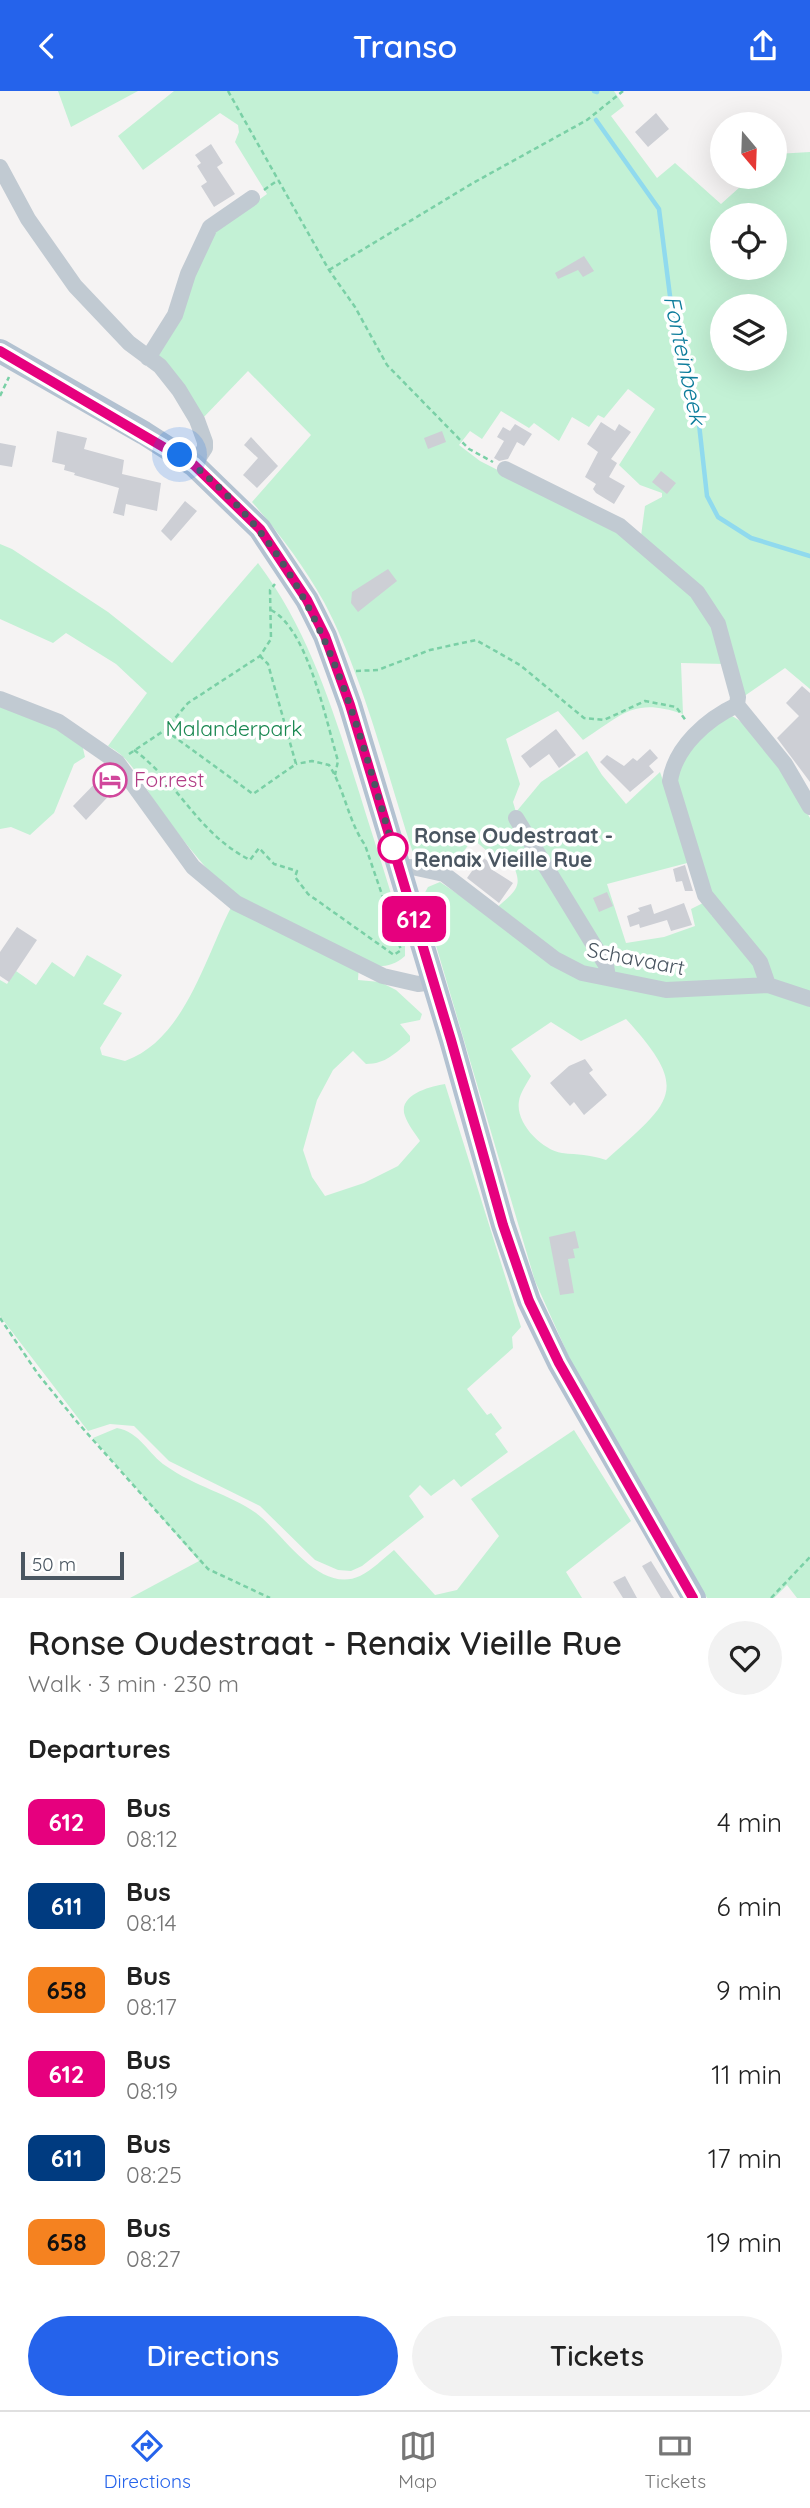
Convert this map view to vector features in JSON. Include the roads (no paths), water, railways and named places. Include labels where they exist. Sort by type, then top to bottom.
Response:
[{"type":"main road","points":[[0,351],[194,465],[260,529],[288,567],[317,619],[339,673],[399,867],[503,1225],[529,1301],[549,1346],[694,1598]]},
{"type":"street","points":[[0,167],[29,219],[75,286],[110,325],[160,366],[179,390],[203,433],[205,448],[194,465]]},
{"type":"street","points":[[148,358],[175,315],[188,274],[210,227],[252,198]]},
{"type":"street","points":[[505,468],[620,526],[697,592],[712,613],[722,635],[738,697],[737,705],[785,764],[810,807]]},
{"type":"street","points":[[0,699],[59,722],[117,762],[193,867],[236,904],[383,975],[418,984],[432,982]]},
{"type":"street","points":[[737,705],[696,733],[676,764],[670,781],[705,895],[761,962],[768,985]]},
{"type":"street","points":[[516,818],[606,965],[608,978]]},
{"type":"street","name":"Schavaart","points":[[399,867],[444,874],[555,959],[582,973],[666,990],[768,985],[810,999]]},
{"type":"waterway","name":"Fonteinbeek","points":[[596,120],[659,209],[670,296],[696,397],[707,496],[718,517],[751,538],[810,556]]},
{"type":"place","name":"For.rest","points":[[110,780]]},
{"type":"place","name":"Ronse Oudestraat - Renaix Vieille Rue","points":[[393,848]]},
{"type":"park label","name":"Malanderpark","points":[[234,729]]}]
